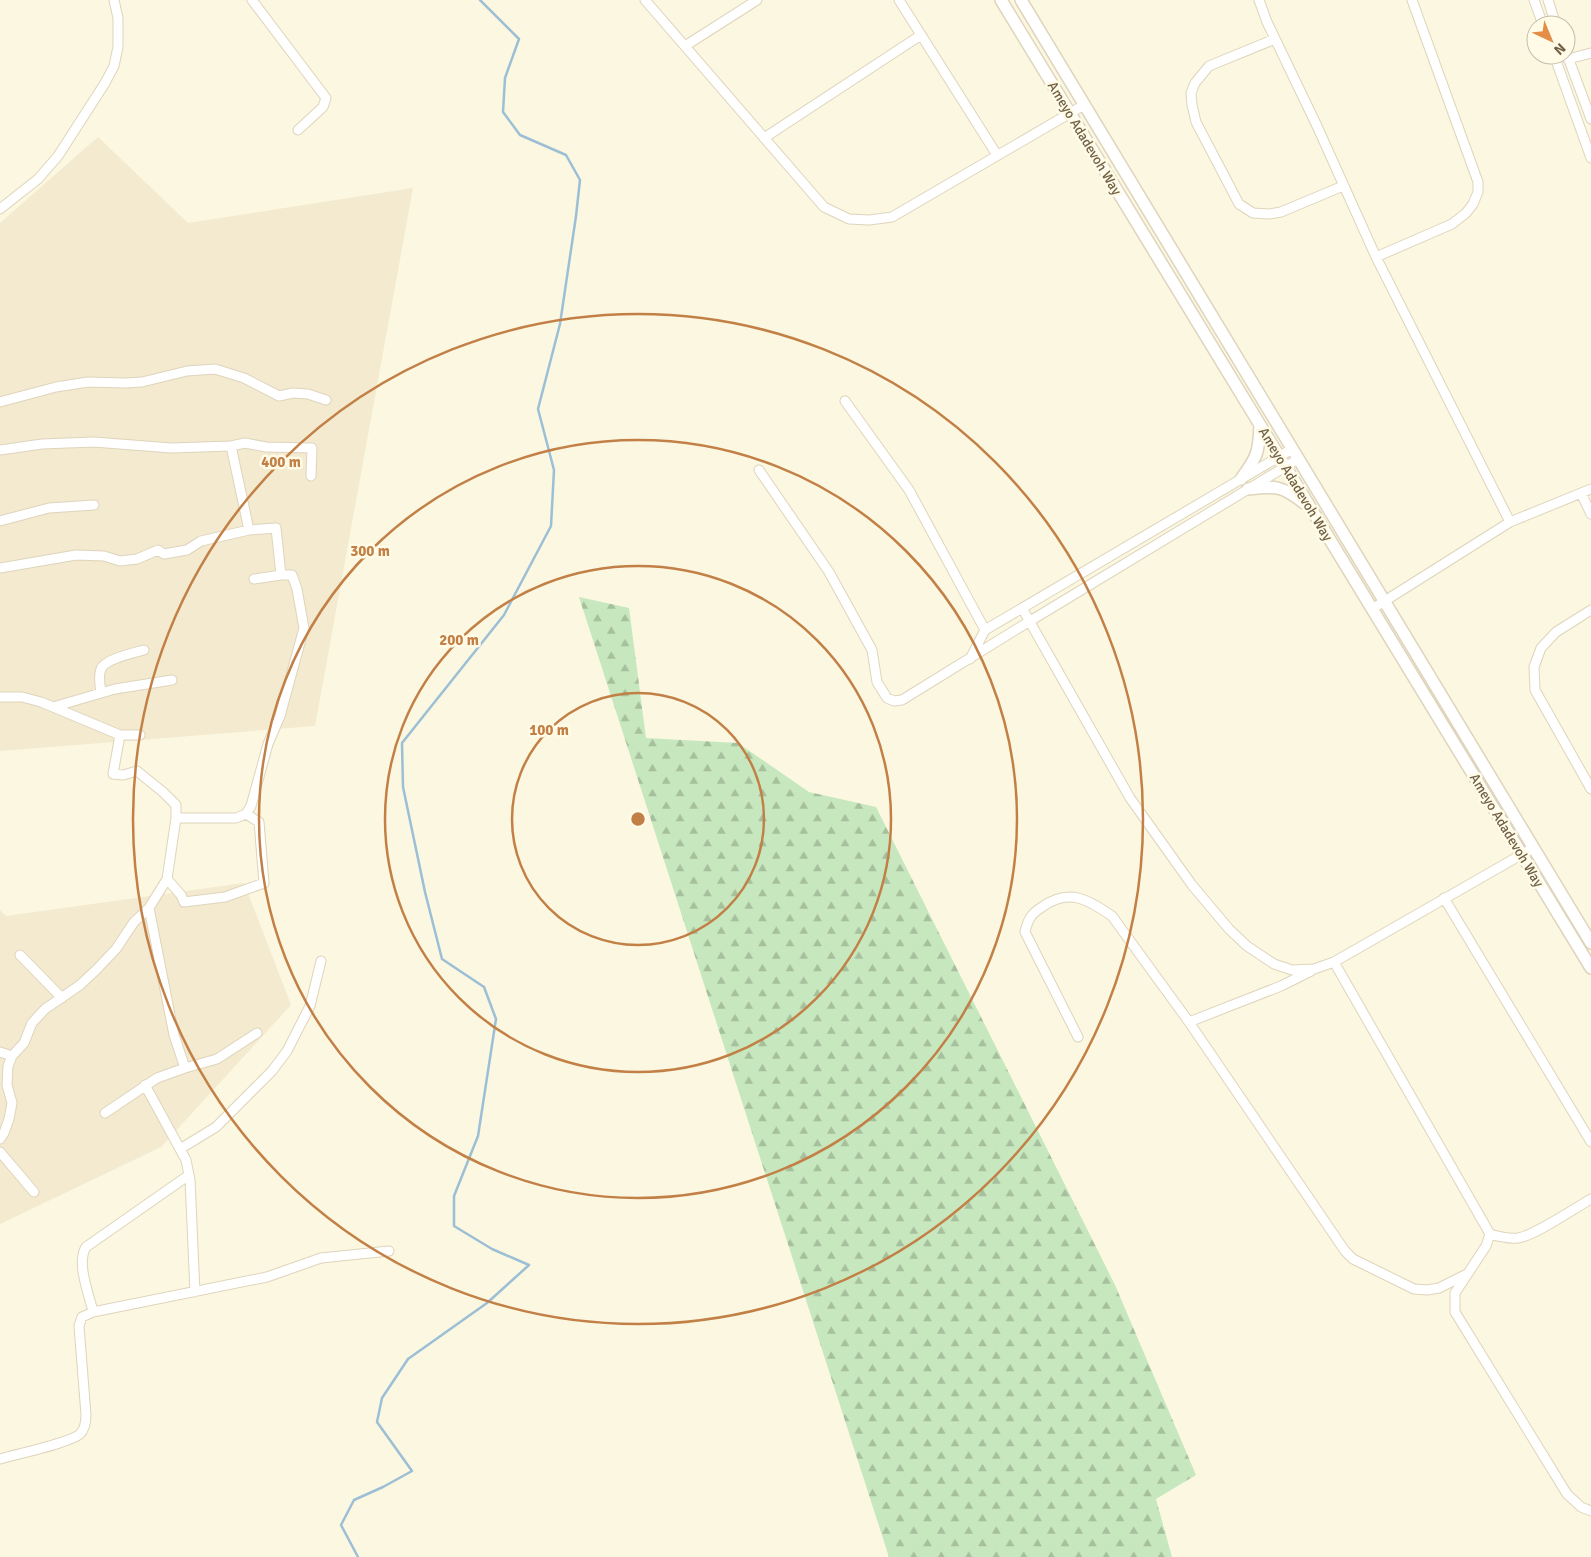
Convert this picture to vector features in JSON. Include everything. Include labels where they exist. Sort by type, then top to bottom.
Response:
[{"type":"street","points":[[0,209],[38,179],[58,156],[105,83],[114,66],[118,47],[118,18],[114,0]]},
{"type":"street","points":[[252,0],[326,98],[323,107],[298,130]]},
{"type":"street","points":[[645,0],[824,207],[849,219],[870,220],[892,217],[1084,105]]},
{"type":"street","points":[[685,46],[757,0]]},
{"type":"street","points":[[898,0],[997,155]]},
{"type":"street","name":"Ameyo Adadevoh Way","points":[[1001,0],[1591,968]]},
{"type":"street","name":"Ameyo Adadevoh Way","points":[[1021,0],[1591,943]]},
{"type":"street","points":[[1259,0],[1275,39],[1376,258],[1510,522]]},
{"type":"street","points":[[1376,258],[1452,224],[1466,214],[1478,192],[1478,182],[1412,0]]},
{"type":"street","points":[[1534,0],[1539,15]]},
{"type":"street","points":[[1548,0],[1553,15]]},
{"type":"street","points":[[764,138],[920,35]]},
{"type":"street","points":[[1275,39],[1209,66],[1202,73],[1191,92],[1196,122],[1239,204],[1253,213],[1268,214],[1281,212],[1344,186]]},
{"type":"street","points":[[1576,55],[1591,53]]},
{"type":"street","points":[[1558,65],[1591,158]]},
{"type":"street","points":[[1570,65],[1591,119]]},
{"type":"street","points":[[0,402],[56,387],[88,382],[125,384],[142,382],[187,371],[215,368],[244,378],[280,396],[292,393],[308,394],[326,400]]},
{"type":"street","points":[[846,401],[909,490],[985,630]]},
{"type":"street","points":[[1241,479],[1256,458],[1260,426]]},
{"type":"street","points":[[0,450],[42,444],[94,442],[171,448],[231,446],[245,443],[266,447],[312,448],[311,476]]},
{"type":"street","points":[[231,446],[249,530]]},
{"type":"street","points":[[969,660],[985,630],[1292,449]]},
{"type":"street","points":[[759,470],[829,572],[872,650],[877,682],[887,698],[894,701],[902,700],[969,660],[1298,459]]},
{"type":"street","points":[[1248,489],[1274,486],[1289,492],[1310,508]]},
{"type":"street","points":[[1372,609],[1510,522],[1591,489]]},
{"type":"street","points":[[1581,493],[1591,514]]},
{"type":"street","points":[[0,521],[49,508],[94,505]]},
{"type":"street","points":[[0,568],[76,555],[104,556],[120,562],[138,559],[158,550],[164,554],[187,550],[201,541],[249,530],[276,528],[281,575]]},
{"type":"street","points":[[176,818],[236,818],[246,814],[251,806],[268,744],[280,716],[304,628],[297,589],[292,575],[254,580]]},
{"type":"street","points":[[1022,608],[1130,798],[1192,885],[1229,929],[1247,946],[1274,964],[1292,970],[1314,969]]},
{"type":"street","points":[[1591,610],[1556,632],[1541,648],[1534,667],[1535,690],[1591,790]]},
{"type":"street","points":[[101,692],[99,679],[102,667],[108,661],[144,650]]},
{"type":"street","points":[[53,707],[101,692],[172,680]]},
{"type":"street","points":[[0,697],[22,697],[41,702],[120,735],[140,735]]},
{"type":"street","points":[[0,1139],[9,1119],[12,1103],[7,1085],[8,1066],[12,1056],[24,1043],[32,1023],[46,1009],[80,985],[116,950],[134,922],[149,908],[167,879],[176,818],[176,805],[137,771],[123,775],[113,774],[120,735]]},
{"type":"street","points":[[167,879],[181,895],[184,902],[224,897],[264,883],[259,822],[246,814]]},
{"type":"street","points":[[1189,1022],[1281,986],[1314,969],[1334,962],[1533,848]]},
{"type":"street","points":[[1078,1037],[1025,932],[1031,914],[1053,899],[1071,896],[1095,905],[1112,916],[1189,1022],[1345,1251],[1354,1259],[1414,1289],[1427,1290],[1439,1288],[1465,1275]]},
{"type":"street","points":[[1444,898],[1591,1142]]},
{"type":"street","points":[[149,908],[174,1034],[186,1068]]},
{"type":"street","points":[[20,955],[62,998]]},
{"type":"street","points":[[180,1149],[222,1122],[272,1071],[288,1051],[310,1006],[321,961]]},
{"type":"street","points":[[1334,962],[1490,1234],[1504,1238],[1519,1238],[1591,1199]]},
{"type":"street","points":[[105,1113],[156,1078],[217,1059],[257,1033]]},
{"type":"street","points":[[0,1052],[12,1056]]},
{"type":"street","points":[[145,1085],[186,1160],[189,1175],[195,1292]]},
{"type":"street","points":[[0,1152],[34,1192]]},
{"type":"street","points":[[93,1312],[81,1262],[86,1247],[189,1175]]},
{"type":"street","points":[[1490,1234],[1486,1246],[1465,1275],[1455,1293],[1455,1312],[1567,1494],[1581,1507],[1591,1511]]},
{"type":"street","points":[[0,1459],[69,1440],[80,1434],[86,1424],[79,1326],[82,1317],[93,1312],[267,1278],[321,1258],[389,1251]]},
{"type":"shaded area","points":[[98,137],[188,223],[413,188],[315,726],[0,751],[0,223]]},
{"type":"shaded area","points":[[244,883],[291,1005],[161,1147],[0,1224],[0,910],[6,916]]},
{"type":"green space","points":[[579,597],[629,608],[646,738],[738,743],[809,792],[876,807],[1115,1285],[1196,1475],[1156,1499],[1172,1557],[889,1557]]},
{"type":"waterway","points":[[358,1557],[341,1525],[354,1500],[412,1471],[377,1422],[382,1398],[408,1359],[487,1303],[529,1265],[492,1249],[454,1226],[454,1196],[478,1136],[496,1019],[484,987],[442,959],[425,892],[403,787],[402,743],[504,615],[551,526],[554,470],[538,409],[560,324],[580,180],[566,155],[520,135],[503,112],[505,78],[519,39],[480,0]]}]
